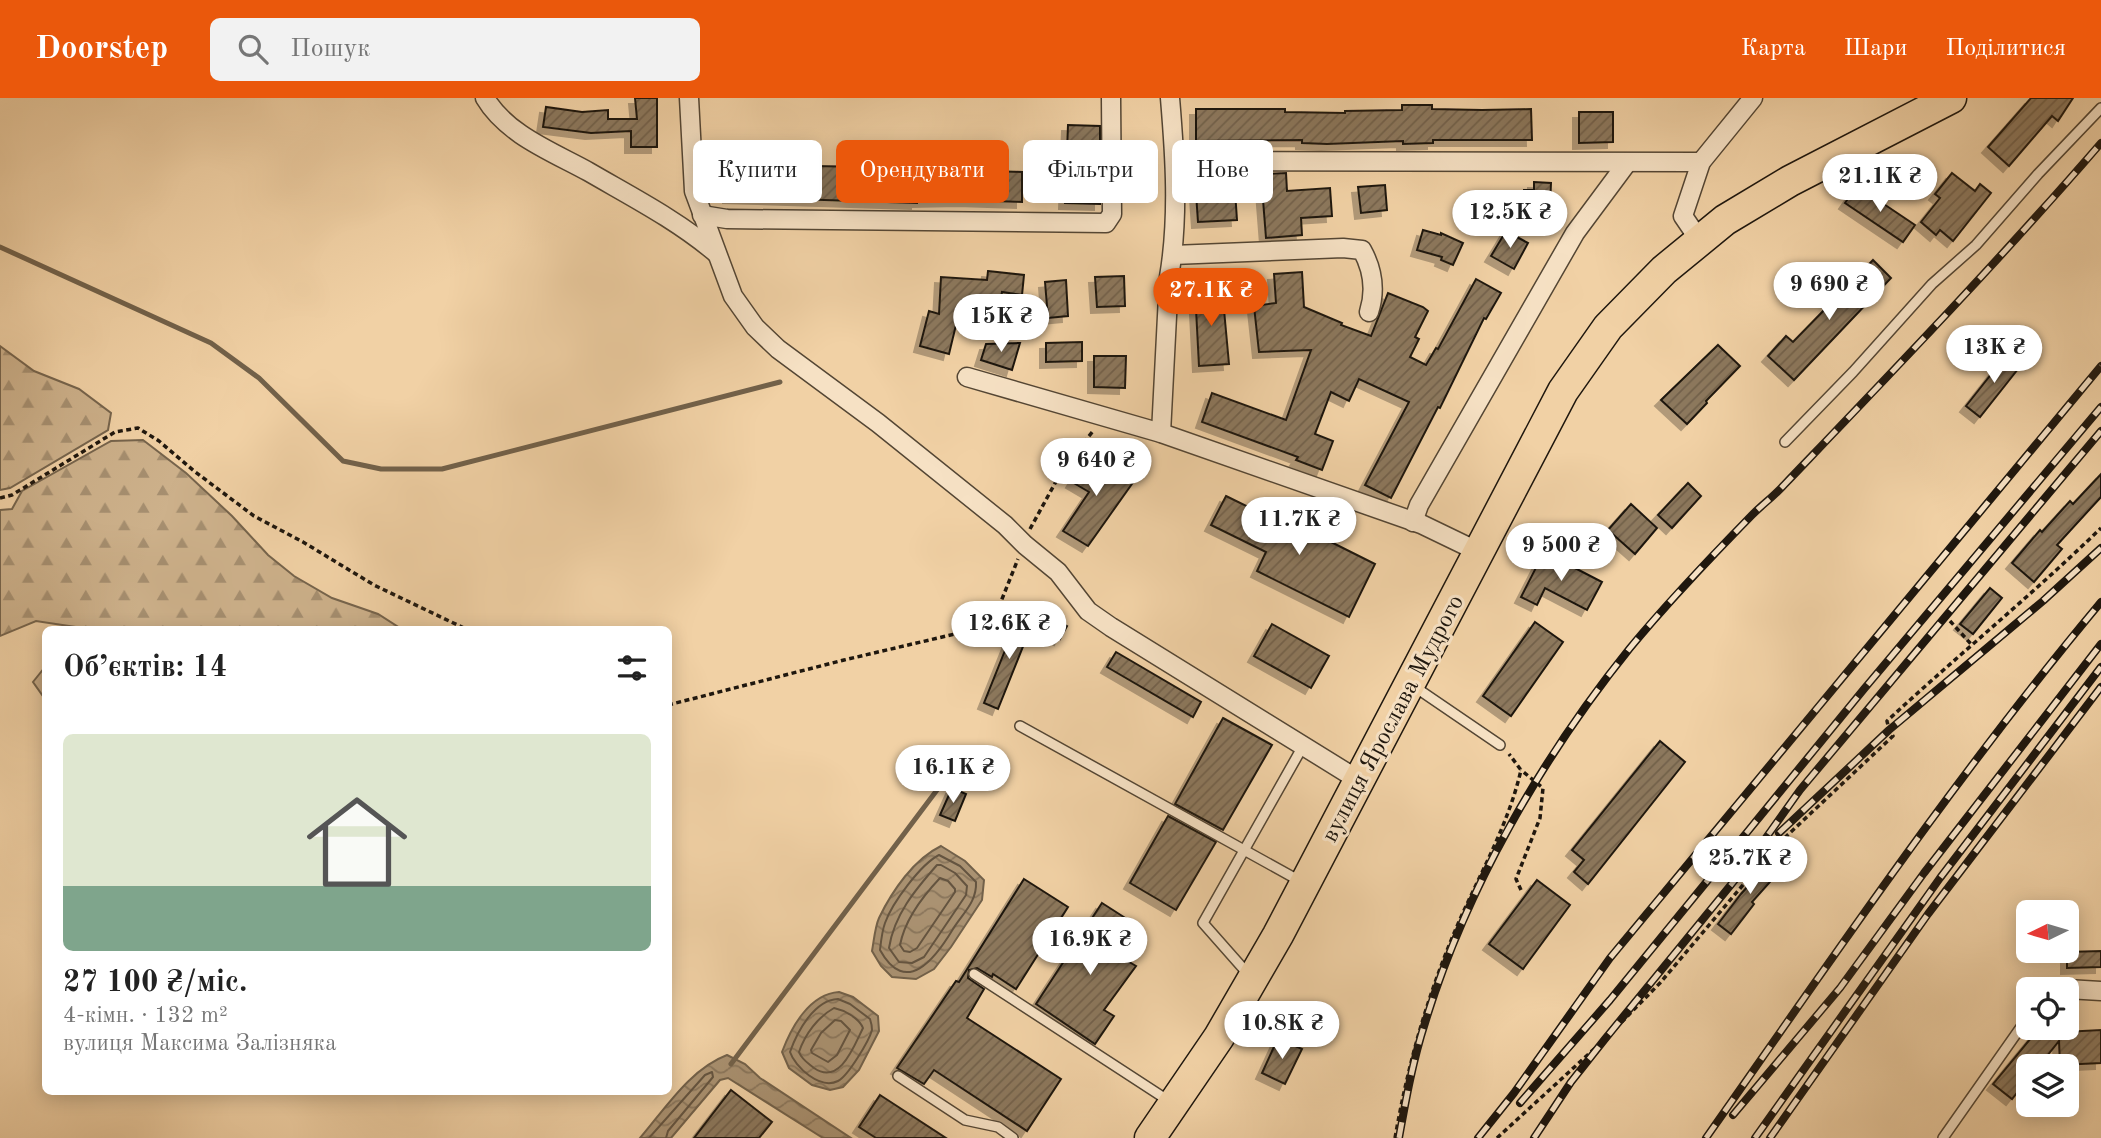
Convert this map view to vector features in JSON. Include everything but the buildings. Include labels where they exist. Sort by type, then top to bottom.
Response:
[{"type":"highway","name":"вулиця Ярослава Мудрого","points":[[1150,1138],[1219,1037],[1252,979],[1360,781],[1563,391],[1608,327],[1664,270],[1725,220],[1790,181],[1951,98]]},
{"type":"street","points":[[485,98],[492,110],[517,133],[690,231],[716,253]]},
{"type":"street","points":[[689,98],[694,191],[733,296],[755,327],[778,349],[878,422],[995,517],[1058,572],[1088,611],[1360,781]]},
{"type":"street","points":[[702,215],[727,219],[1106,223],[1112,214],[1111,98]]},
{"type":"street","points":[[1170,98],[1173,140]]},
{"type":"street","points":[[1700,241],[1683,216],[1701,162],[1753,98]]},
{"type":"street","points":[[1273,161],[1701,162]]},
{"type":"street","points":[[1413,522],[1426,493],[1575,233],[1627,163]]},
{"type":"street","points":[[1161,433],[1174,203]]},
{"type":"street","points":[[1173,255],[1343,248],[1362,250],[1371,267],[1373,288],[1369,312]]},
{"type":"street","points":[[967,377],[1161,433],[1413,522],[1479,552]]},
{"type":"street","points":[[2079,990],[2101,991]]},
{"type":"lane","points":[[1785,442],[1932,285],[1976,245],[2101,108]]},
{"type":"lane","points":[[1411,684],[1500,745]]},
{"type":"lane","points":[[1020,726],[1305,884]]},
{"type":"lane","points":[[1252,979],[1203,923],[1303,746]]},
{"type":"lane","points":[[974,974],[1174,1105]]},
{"type":"lane","points":[[1943,1138],[2016,1034]]},
{"type":"lane","points":[[898,1076],[965,1120],[998,1127],[1013,1138]]},
{"type":"path","points":[[672,704],[955,634],[996,614],[1033,520],[1065,465],[1094,430],[1098,415]]},
{"type":"path","points":[[0,498],[12,495],[115,432],[138,428],[159,441],[254,516],[374,585],[460,626]]},
{"type":"path","points":[[1497,1138],[1660,984],[1776,846],[1893,736],[1887,721],[1971,644],[2048,579],[2101,528]]},
{"type":"path","points":[[1950,621],[1971,644]]},
{"type":"path","points":[[1500,745],[1521,770],[1543,788],[1540,818],[1516,879],[1521,890]]},
{"type":"path","points":[[1395,1138],[1420,1023],[1451,941],[1516,793],[1521,770]]},
{"type":"green space","points":[[0,346],[34,371],[79,389],[111,413],[108,430],[10,488],[0,490]]},
{"type":"green space","points":[[143,440],[186,473],[232,516],[268,555],[294,576],[332,598],[378,614],[397,626],[69,626],[36,621],[0,636],[0,510],[12,509],[22,491],[111,441]]},
{"type":"green space","points":[[42,671],[42,695],[33,682]]},
{"type":"water","points":[[941,846],[965,861],[984,880],[982,900],[934,969],[916,979],[892,977],[872,951],[878,922],[890,897],[913,867]]},
{"type":"water","points":[[839,992],[853,997],[878,1016],[879,1031],[859,1070],[843,1087],[830,1090],[812,1085],[789,1068],[782,1052],[796,1023],[810,1006],[828,994]]},
{"type":"water","points":[[727,1055],[745,1064],[760,1078],[851,1138],[823,1138],[728,1078],[720,1080],[671,1138],[640,1138],[690,1080],[714,1061]]},
{"type":"waterway","points":[[0,247],[211,343],[259,378],[343,461],[381,469],[442,469],[780,382]]},
{"type":"waterway","points":[[731,1064],[937,790]]},
{"type":"railway","points":[[1399,1138],[1421,1037],[1462,923],[1485,874],[1537,779],[1598,690],[1674,597],[1944,316],[2101,143]]},
{"type":"railway","points":[[1478,1138],[1514,1093],[1610,958],[2101,366]]},
{"type":"railway","points":[[1520,1103],[1610,1000],[1864,689],[2101,407]]},
{"type":"railway","points":[[1534,1138],[1571,1082],[1743,870],[1800,790],[2101,431]]},
{"type":"railway","points":[[1779,833],[1889,730],[2043,601],[2101,548]]},
{"type":"railway","points":[[1706,1138],[1947,799],[2101,602]]},
{"type":"railway","points":[[1733,1115],[1840,988],[1924,873],[2101,644]]},
{"type":"railway","points":[[1755,1138],[1940,878],[2101,667]]},
{"type":"railway","points":[[1770,1138],[1928,914],[2101,687]]}]
